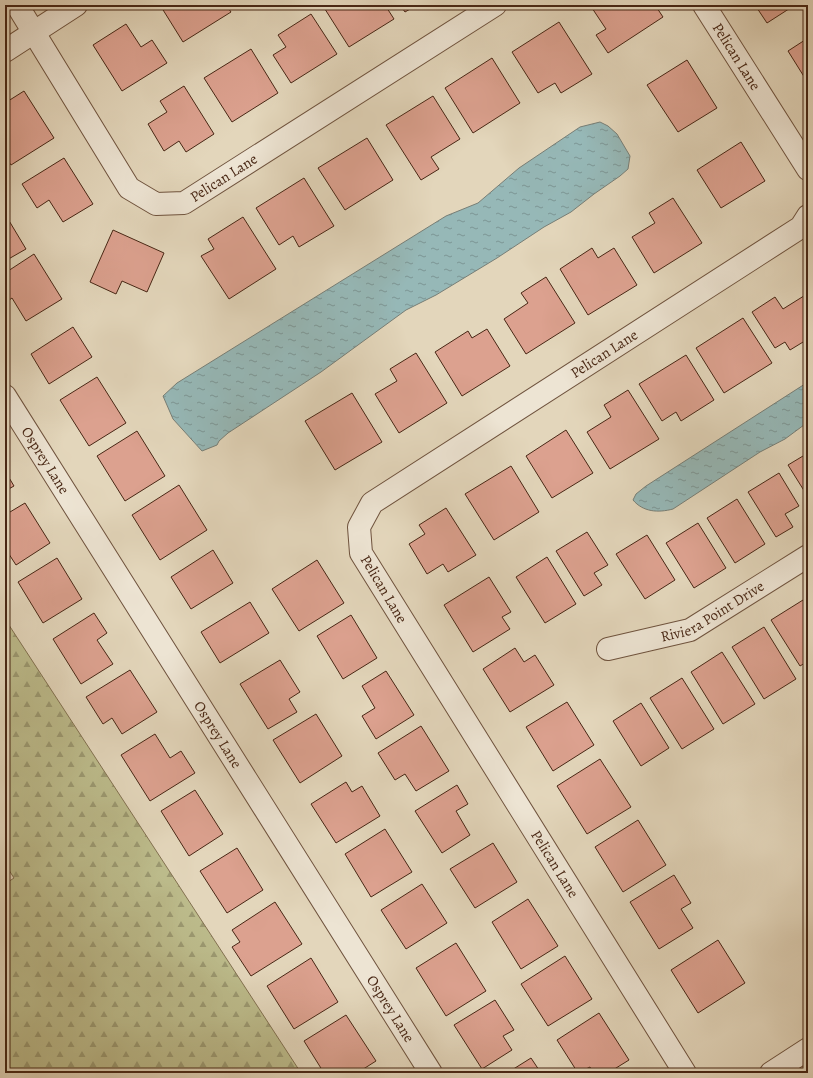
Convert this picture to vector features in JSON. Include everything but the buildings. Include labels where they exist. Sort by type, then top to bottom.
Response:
[{"type":"street","name":"Pelican Lane","points":[[17,5],[129,188],[156,204],[184,203],[495,5]]},
{"type":"street","points":[[5,51],[76,5]]},
{"type":"street","name":"Pelican Lane","points":[[704,5],[808,170]]},
{"type":"street","name":"Pelican Lane","points":[[685,1073],[361,553],[359,527],[372,503],[801,227],[808,216]]},
{"type":"street","name":"Osprey Lane","points":[[5,396],[431,1073]]},
{"type":"street","name":"Riviera Point Drive","points":[[608,649],[690,630],[808,556]]},
{"type":"street","points":[[771,1073],[792,1067],[808,1049]]},
{"type":"green space","points":[[5,619],[301,1073],[5,1073],[5,884],[14,878],[5,864]]},
{"type":"water","points":[[600,122],[608,126],[617,134],[630,156],[628,169],[571,212],[544,227],[436,295],[406,310],[321,372],[228,433],[219,441],[217,445],[202,451],[173,419],[163,396],[177,383],[446,216],[478,203],[519,168],[580,127]]},
{"type":"water","points":[[808,382],[808,422],[785,439],[760,452],[673,509],[656,511],[646,509],[641,507],[633,500],[636,494],[646,486]]}]
